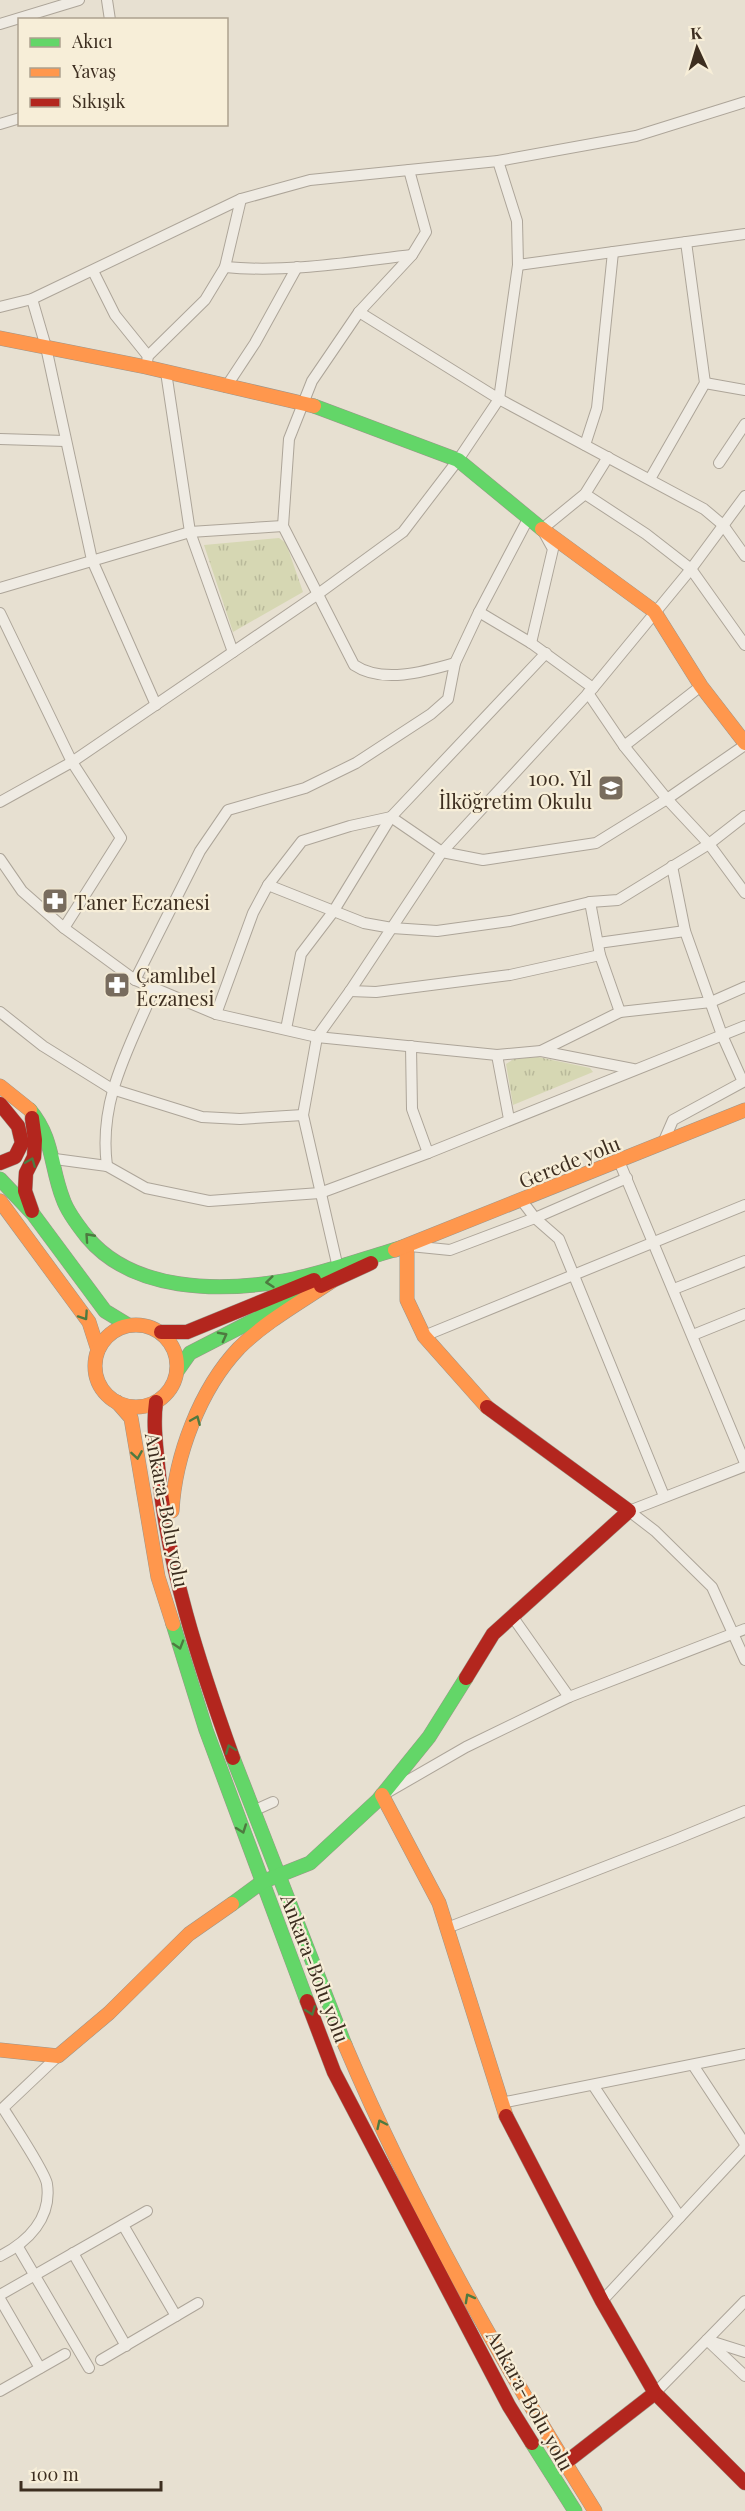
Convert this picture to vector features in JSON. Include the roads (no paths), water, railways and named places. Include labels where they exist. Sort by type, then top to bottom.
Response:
[{"type":"main road","points":[[0,338],[147,361],[166,372],[304,403],[458,460],[528,519],[654,612],[701,686],[745,744]]},
{"type":"main road","points":[[0,1086],[30,1110],[42,1125],[55,1159],[63,1200],[88,1238],[121,1266],[164,1281],[198,1286],[230,1287],[337,1274]]},
{"type":"main road","points":[[0,1104],[18,1126],[22,1143],[15,1157],[0,1163]]},
{"type":"main road","points":[[30,1110],[35,1140],[34,1157],[26,1173],[25,1191],[33,1214]]},
{"type":"main road","name":"Gerede yolu","points":[[337,1274],[745,1110]]},
{"type":"main road","points":[[0,1179],[33,1214],[105,1311],[128,1325]]},
{"type":"main road","points":[[0,1201],[89,1322],[98,1350]]},
{"type":"main road","points":[[0,2050],[58,2056],[109,2013],[189,1934],[262,1882],[310,1863],[382,1795],[429,1737],[493,1634],[629,1511],[484,1406],[424,1336],[407,1300],[407,1246]]},
{"type":"main road","points":[[337,1274],[190,1353],[178,1370],[170,1389],[156,1402],[143,1407],[130,1407],[117,1402],[104,1390],[96,1374],[95,1362],[98,1350],[115,1330],[139,1324],[161,1332],[187,1332],[337,1274]]},
{"type":"main road","points":[[173,1559],[172,1495],[184,1448],[205,1398],[237,1351],[276,1318],[337,1274]]},
{"type":"main road","points":[[161,1332],[174,1349],[178,1370]]},
{"type":"main road","name":"Ankara-Bolu yolu","points":[[117,1402],[131,1418],[158,1577],[206,1730],[334,2072],[509,2406],[575,2511]]},
{"type":"main road","name":"Ankara-Bolu yolu","points":[[156,1402],[154,1416],[158,1467],[166,1528],[219,1721],[352,2064],[419,2205],[524,2398],[595,2511]]},
{"type":"main road","points":[[382,1795],[440,1903],[507,2120],[602,2301],[655,2394],[745,2483]]},
{"type":"main road","points":[[565,2463],[655,2394]]},
{"type":"street","points":[[30,18],[45,15],[79,0]]},
{"type":"street","points":[[108,0],[110,18]]},
{"type":"street","points":[[0,24],[18,20]]},
{"type":"street","points":[[0,307],[32,299],[241,199],[310,180],[498,161],[636,136],[745,102]]},
{"type":"street","points":[[0,124],[18,119]]},
{"type":"street","points":[[0,802],[72,762],[318,594],[403,532],[458,460],[499,399],[518,265],[517,220],[498,161]]},
{"type":"street","points":[[409,170],[426,232],[412,255],[359,312],[312,381],[289,439],[283,526],[354,664],[365,672],[419,673],[455,663]]},
{"type":"street","points":[[93,271],[115,315],[147,361],[205,300],[225,267],[241,199]]},
{"type":"street","points":[[518,265],[745,234]]},
{"type":"street","points":[[650,479],[705,383],[686,242]]},
{"type":"street","points":[[585,445],[597,408],[613,252]]},
{"type":"street","points":[[225,267],[247,269],[297,267],[412,255]]},
{"type":"street","points":[[226,387],[255,343],[297,267]]},
{"type":"street","points":[[32,299],[46,347],[92,560],[156,705]]},
{"type":"street","points":[[359,312],[499,399],[704,509],[723,525],[745,556]]},
{"type":"street","points":[[166,372],[190,532],[233,652]]},
{"type":"street","points":[[705,383],[745,390]]},
{"type":"street","points":[[719,463],[745,424]]},
{"type":"street","points":[[0,439],[65,441]]},
{"type":"street","points":[[531,643],[553,549],[542,529],[585,494],[608,457]]},
{"type":"street","points":[[585,494],[646,534],[690,569],[745,645]]},
{"type":"street","points":[[337,1274],[303,1114],[317,1037],[442,852],[591,691],[690,569],[745,496]]},
{"type":"street","points":[[135,980],[200,851],[228,810],[305,788],[356,763],[431,714],[448,699],[455,663],[528,519]]},
{"type":"street","points":[[0,588],[190,532],[283,526]]},
{"type":"street","points":[[479,612],[546,653],[591,691],[624,746],[667,799],[709,844],[745,893]]},
{"type":"street","points":[[0,613],[72,762],[121,838],[64,928]]},
{"type":"street","points":[[286,1029],[301,954],[333,912],[391,817],[546,653]]},
{"type":"street","points":[[624,746],[701,686]]},
{"type":"street","points":[[216,1014],[253,913],[268,885],[302,841],[350,826],[391,817],[442,852],[483,860],[596,843],[667,799],[745,744]]},
{"type":"street","points":[[268,885],[364,923],[392,928],[437,931],[510,921],[590,902],[618,900],[709,844],[745,816]]},
{"type":"street","points":[[0,859],[22,891],[64,928],[135,980],[216,1014],[317,1037],[496,1055],[541,1051],[633,1069]]},
{"type":"street","points":[[662,1144],[672,1120],[743,1082],[722,1035],[686,931],[672,866]]},
{"type":"street","points":[[590,902],[600,955],[620,1012]]},
{"type":"street","points":[[598,943],[686,931]]},
{"type":"street","points":[[350,991],[376,992],[510,975],[600,955]]},
{"type":"street","points":[[107,1166],[103,1140],[112,1089],[155,987]]},
{"type":"street","points":[[541,1051],[620,1012],[711,1002],[745,987]]},
{"type":"street","points":[[0,1012],[43,1046],[112,1089],[202,1117],[240,1119],[303,1114]]},
{"type":"street","points":[[55,1159],[107,1166],[146,1188],[208,1201],[320,1193],[428,1153],[745,1026]]},
{"type":"street","points":[[411,1046],[412,1109],[428,1153]]},
{"type":"street","points":[[496,1055],[509,1119]]},
{"type":"street","points":[[619,1161],[745,1464],[629,1511],[655,1531],[712,1587],[745,1660]]},
{"type":"street","points":[[407,1246],[450,1250],[535,1218],[627,1178]]},
{"type":"street","points":[[522,1201],[535,1218],[559,1239],[664,1496]]},
{"type":"street","points":[[424,1336],[745,1205]]},
{"type":"street","points":[[674,1289],[745,1261]]},
{"type":"street","points":[[693,1335],[745,1314]]},
{"type":"street","points":[[512,1616],[568,1697]]},
{"type":"street","points":[[382,1795],[466,1748],[568,1697],[745,1629]]},
{"type":"street","points":[[253,1811],[273,1802]]},
{"type":"street","points":[[447,1928],[745,1811]]},
{"type":"street","points":[[501,2103],[745,2054]]},
{"type":"street","points":[[0,2256],[18,2247],[46,2215],[47,2183],[2,2105],[58,2056]]},
{"type":"street","points":[[602,2301],[745,2146],[693,2065]]},
{"type":"street","points":[[593,2085],[680,2217]]},
{"type":"street","points":[[40,2368],[0,2297],[34,2275],[147,2211]]},
{"type":"street","points":[[123,2225],[176,2316]]},
{"type":"street","points":[[18,2247],[89,2368]]},
{"type":"street","points":[[73,2253],[126,2346]]},
{"type":"street","points":[[655,2394],[745,2301]]},
{"type":"street","points":[[101,2360],[198,2303]]},
{"type":"street","points":[[706,2340],[745,2352]]},
{"type":"street","points":[[706,2340],[745,2376]]},
{"type":"street","points":[[0,2391],[65,2354]]},
{"type":"place","name":"100. Yıl İlköğretim Okulu","points":[[611,788]]},
{"type":"place","name":"Taner Eczanesi","points":[[55,901]]},
{"type":"place","name":"Çamlıbel Eczanesi","points":[[117,985]]}]
